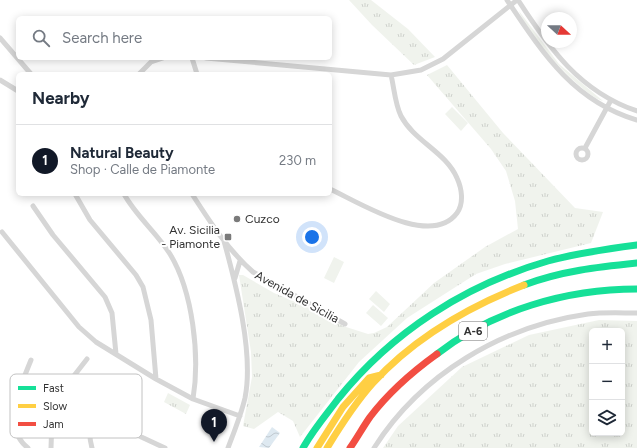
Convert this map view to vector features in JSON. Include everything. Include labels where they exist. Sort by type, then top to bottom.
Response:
[{"type":"main road","points":[[303,448],[340,394],[375,356],[424,317],[475,288],[524,269],[586,252],[637,245]]},
{"type":"main road","name":"A-6","points":[[328,448],[344,420],[381,375],[432,332],[481,302],[533,282],[585,268],[637,263]]},
{"type":"main road","name":"A-6","points":[[350,448],[370,417],[413,372],[446,346],[488,322],[535,304],[589,291],[637,289]]},
{"type":"main road","points":[[317,448],[343,407],[369,378],[381,375]]},
{"type":"street","points":[[507,0],[556,69],[581,91],[608,108],[637,120]]},
{"type":"street","points":[[228,60],[391,75],[421,70],[443,59],[518,0],[562,62],[586,85],[611,100],[637,112]]},
{"type":"street","points":[[0,38],[16,57]]},
{"type":"street","points":[[19,60],[29,72]]},
{"type":"street","points":[[141,72],[151,62],[157,60]]},
{"type":"street","points":[[193,60],[196,72]]},
{"type":"street","points":[[332,189],[397,220],[416,226],[435,226],[452,220],[461,208],[462,192],[457,178],[446,163],[411,130],[400,115],[391,75]]},
{"type":"street","points":[[0,80],[16,90]]},
{"type":"street","points":[[585,148],[611,100]]},
{"type":"street","points":[[76,196],[90,220],[136,275],[143,287],[151,320],[156,380]]},
{"type":"street","points":[[126,196],[170,254],[181,275],[188,296],[196,360],[196,380],[193,399]]},
{"type":"street","name":"Avenida de Sicilia","points":[[193,196],[224,241],[240,261],[253,272],[282,290],[313,304],[323,313],[345,324]]},
{"type":"street","points":[[33,206],[53,235],[105,297],[112,313],[116,354]]},
{"type":"street","points":[[2,232],[80,327],[96,342],[156,380],[193,399],[240,416]]},
{"type":"street","points":[[224,241],[234,281],[247,364],[246,393],[240,416],[228,448]]},
{"type":"street","points":[[234,281],[240,261]]},
{"type":"street","points":[[374,448],[388,426],[419,392],[458,362],[493,342],[544,322],[590,314],[637,313]]},
{"type":"street","points":[[75,374],[87,359]]},
{"type":"street","points":[[26,374],[31,360]]},
{"type":"street","points":[[142,437],[166,448]]},
{"type":"street","points":[[19,438],[28,448]]},
{"type":"street","points":[[50,438],[51,448]]},
{"type":"street","points":[[90,438],[92,448]]},
{"type":"green space","points":[[349,0],[371,0],[408,29],[435,57],[414,65],[372,25]]},
{"type":"green space","points":[[519,11],[541,40],[541,46],[532,33],[523,21]]},
{"type":"green space","points":[[543,48],[547,48],[559,64],[603,101],[581,87]]},
{"type":"green space","points":[[447,65],[503,133],[575,208],[603,212],[591,243],[505,264],[476,274],[407,318],[359,362],[300,437],[293,421],[278,412],[254,429],[243,426],[252,377],[251,352],[239,275],[243,275],[274,293],[319,312],[343,326],[368,334],[387,327],[434,283],[485,247],[518,229],[515,201],[506,171],[491,149],[427,75]]},
{"type":"green space","points":[[452,107],[468,123],[461,131],[445,114]]},
{"type":"green space","points":[[334,257],[344,262],[334,283],[324,278]]},
{"type":"green space","points":[[376,291],[390,304],[384,312],[369,299]]},
{"type":"green space","points":[[373,305],[388,318],[381,326],[366,313]]},
{"type":"green space","points":[[599,320],[637,321],[637,448],[383,448],[398,426],[462,367],[529,335]]},
{"type":"green space","points":[[168,393],[190,405],[186,414],[164,402]]},
{"type":"water","points":[[272,427],[280,433],[269,448],[259,447]]},
{"type":"traffic: fast","points":[[303,448],[324,417],[359,375],[406,332],[432,314],[488,283],[517,271],[570,256],[637,245]]},
{"type":"traffic: fast","points":[[524,285],[566,273],[637,263]]},
{"type":"traffic: fast","points":[[437,354],[482,325],[506,314],[532,305],[584,293],[637,289]]},
{"type":"traffic: slow","points":[[327,448],[348,414],[360,398],[373,383],[406,352],[443,325],[462,314],[524,285]]},
{"type":"traffic: slow","points":[[317,448],[343,407],[369,378],[381,375]]},
{"type":"traffic: jam","points":[[350,448],[370,417],[385,399],[410,375],[437,354]]},
{"type":"place","name":"Cuzco","points":[[237,219]]},
{"type":"place","name":"Av. Sicilia - Piamonte","points":[[228,237]]},
{"type":"place","name":"Natural Beauty","points":[[214,442]]}]
